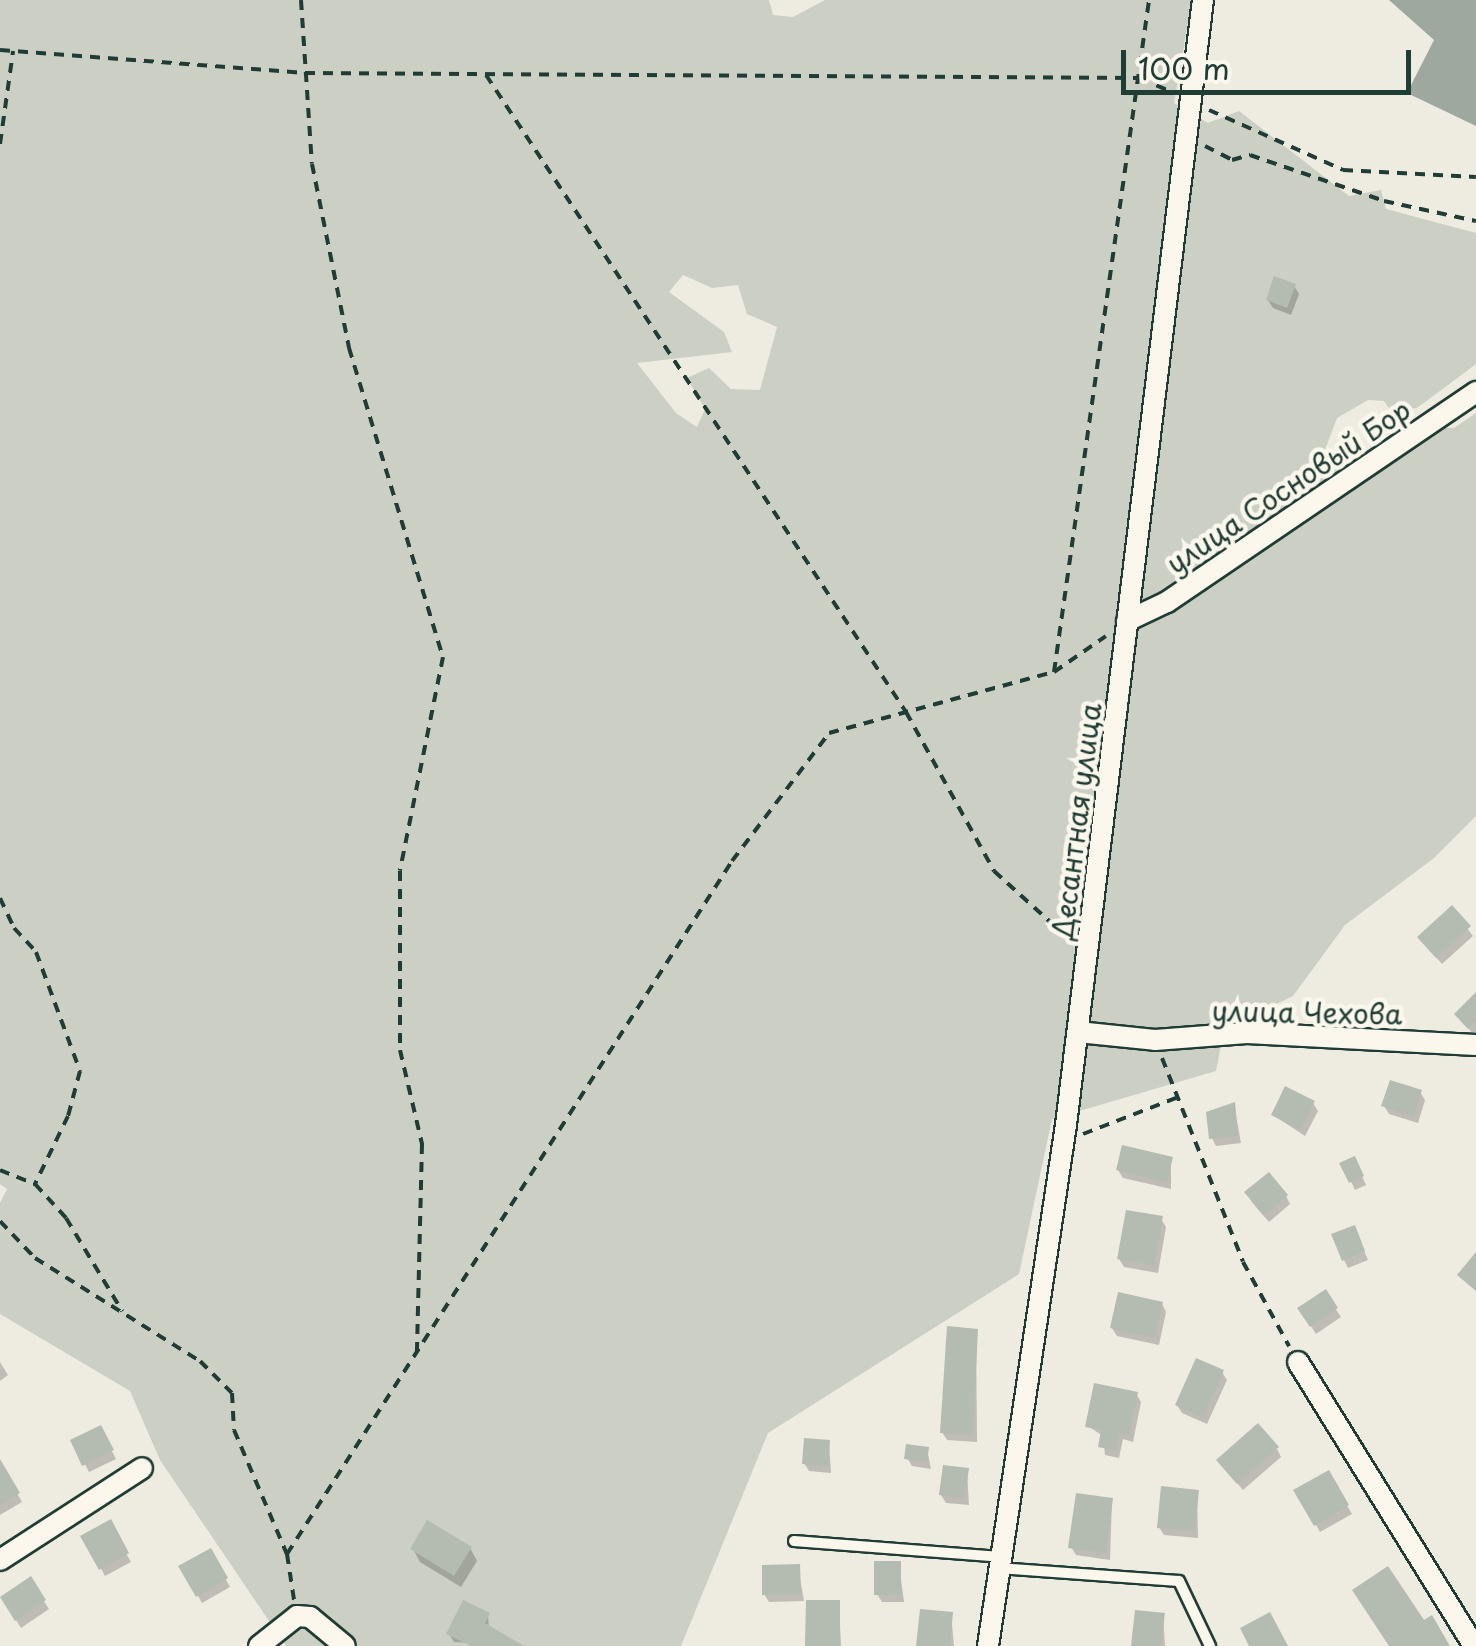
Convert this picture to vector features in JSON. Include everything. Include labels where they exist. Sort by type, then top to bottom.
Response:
[{"type":"street","name":"Десантная улица","points":[[988,1646],[1066,1125],[1204,0]]},
{"type":"street","name":"улица Сосновый Бор","points":[[1128,620],[1166,602],[1476,392]]},
{"type":"street","name":"улица Чехова","points":[[1078,1032],[1154,1040],[1247,1033],[1476,1045]]},
{"type":"street","points":[[1298,1362],[1475,1645]]},
{"type":"street","points":[[0,1560],[142,1468]]},
{"type":"street","points":[[259,1646],[297,1616],[310,1618],[345,1646]]},
{"type":"lane","points":[[794,1541],[1180,1581],[1210,1646]]},
{"type":"path","points":[[301,0],[312,164],[348,348],[443,658],[400,871],[400,1050],[422,1144],[416,1353]]},
{"type":"path","points":[[1054,672],[1149,0]]},
{"type":"path","points":[[0,50],[305,73],[1140,78],[1343,170],[1476,177]]},
{"type":"path","points":[[0,144],[13,51]]},
{"type":"path","points":[[485,74],[906,712],[994,871],[1087,956]]},
{"type":"path","points":[[1185,134],[1232,160],[1250,155],[1384,201],[1476,221]]},
{"type":"path","points":[[288,1554],[732,862],[830,733],[1054,672],[1128,620]]},
{"type":"path","points":[[0,898],[14,928],[36,952],[80,1071],[68,1116],[34,1184]]},
{"type":"path","points":[[1154,1040],[1242,1262],[1298,1362]]},
{"type":"path","points":[[1066,1125],[1083,1134],[1178,1098]]},
{"type":"path","points":[[0,1170],[34,1184],[66,1218],[123,1312]]},
{"type":"path","points":[[0,1221],[35,1258],[200,1361],[232,1393],[234,1430],[288,1554],[297,1616]]},
{"type":"shaded area","points":[[0,0],[769,0],[773,15],[793,17],[825,0],[1192,0],[1174,103],[1208,123],[1239,111],[1349,196],[1381,190],[1386,209],[1476,233],[1476,364],[1417,408],[1391,411],[1384,401],[1368,400],[1337,418],[1323,455],[1341,468],[1335,476],[1421,427],[1454,428],[1476,413],[1476,816],[1434,858],[1345,925],[1293,996],[1224,1029],[1216,1071],[1052,1119],[1019,1274],[768,1433],[681,1646],[286,1646],[160,1460],[130,1391],[0,1314],[0,1203],[7,1189],[0,1184]],"holes":[[[683,275],[712,288],[738,285],[747,314],[777,327],[760,390],[731,389],[709,368],[687,378],[705,409],[697,427],[676,413],[637,363],[732,352],[724,332],[669,292]]]},
{"type":"shaded area","points":[[1389,0],[1476,0],[1476,126],[1407,93],[1434,40]]},
{"type":"building","points":[[1274,276],[1296,284],[1287,308],[1266,300]]},
{"type":"building","points":[[1452,905],[1471,926],[1436,958],[1417,937]]},
{"type":"building","points":[[1476,992],[1476,1021],[1468,1029],[1454,1014]]},
{"type":"building","points":[[1390,1080],[1422,1090],[1414,1116],[1381,1106]]},
{"type":"building","points":[[1285,1086],[1315,1101],[1300,1130],[1271,1115]]},
{"type":"building","points":[[1235,1102],[1238,1136],[1209,1139],[1206,1112]]},
{"type":"building","points":[[1122,1145],[1173,1157],[1167,1182],[1116,1170]]},
{"type":"building","points":[[1355,1156],[1364,1176],[1349,1183],[1339,1163]]},
{"type":"building","points":[[1269,1172],[1288,1195],[1263,1215],[1244,1192]]},
{"type":"building","points":[[1126,1210],[1163,1216],[1154,1266],[1117,1259]]},
{"type":"building","points":[[1355,1225],[1365,1251],[1342,1261],[1331,1234]]},
{"type":"building","points":[[1476,1252],[1476,1291],[1457,1275]]},
{"type":"building","points":[[1326,1289],[1338,1308],[1310,1327],[1297,1308]]},
{"type":"building","points":[[1118,1292],[1163,1302],[1155,1338],[1110,1328]]},
{"type":"building","points":[[947,1326],[978,1329],[973,1435],[940,1433]]},
{"type":"building","points":[[1196,1358],[1224,1370],[1203,1417],[1175,1405]]},
{"type":"building","points":[[1094,1383],[1138,1392],[1129,1435],[1119,1433],[1116,1451],[1098,1447],[1101,1430],[1085,1427]]},
{"type":"building","points":[[1258,1423],[1279,1447],[1237,1484],[1216,1460]]},
{"type":"building","points":[[101,1425],[114,1450],[82,1466],[70,1440]]},
{"type":"building","points":[[804,1438],[830,1440],[828,1466],[802,1464]]},
{"type":"building","points":[[906,1444],[929,1447],[927,1462],[904,1459]]},
{"type":"building","points":[[0,1459],[20,1493],[0,1505]]},
{"type":"building","points":[[943,1465],[969,1468],[965,1498],[939,1495]]},
{"type":"building","points":[[1329,1470],[1349,1505],[1314,1526],[1293,1490]]},
{"type":"building","points":[[1161,1486],[1199,1490],[1195,1531],[1157,1528]]},
{"type":"building","points":[[1076,1493],[1113,1498],[1106,1553],[1068,1548]]},
{"type":"building","points":[[111,1519],[129,1553],[99,1570],[80,1536]]},
{"type":"building","points":[[427,1520],[472,1547],[454,1576],[410,1549]]},
{"type":"building","points":[[211,1548],[228,1578],[196,1597],[178,1566]]},
{"type":"building","points":[[874,1561],[901,1561],[901,1595],[874,1595]]},
{"type":"building","points":[[800,1564],[801,1594],[762,1595],[762,1565]]},
{"type":"building","points":[[1388,1566],[1424,1620],[1432,1615],[1450,1646],[1389,1646],[1352,1590]]},
{"type":"building","points":[[31,1576],[46,1600],[15,1621],[0,1597]]},
{"type":"building","points":[[463,1600],[490,1613],[485,1623],[524,1646],[471,1646],[446,1634]]},
{"type":"building","points":[[806,1600],[840,1600],[840,1646],[805,1646]]},
{"type":"building","points":[[920,1609],[953,1612],[950,1646],[916,1646]]},
{"type":"building","points":[[1135,1610],[1165,1613],[1161,1646],[1131,1646]]},
{"type":"building","points":[[1270,1612],[1288,1646],[1249,1646],[1240,1628]]}]
